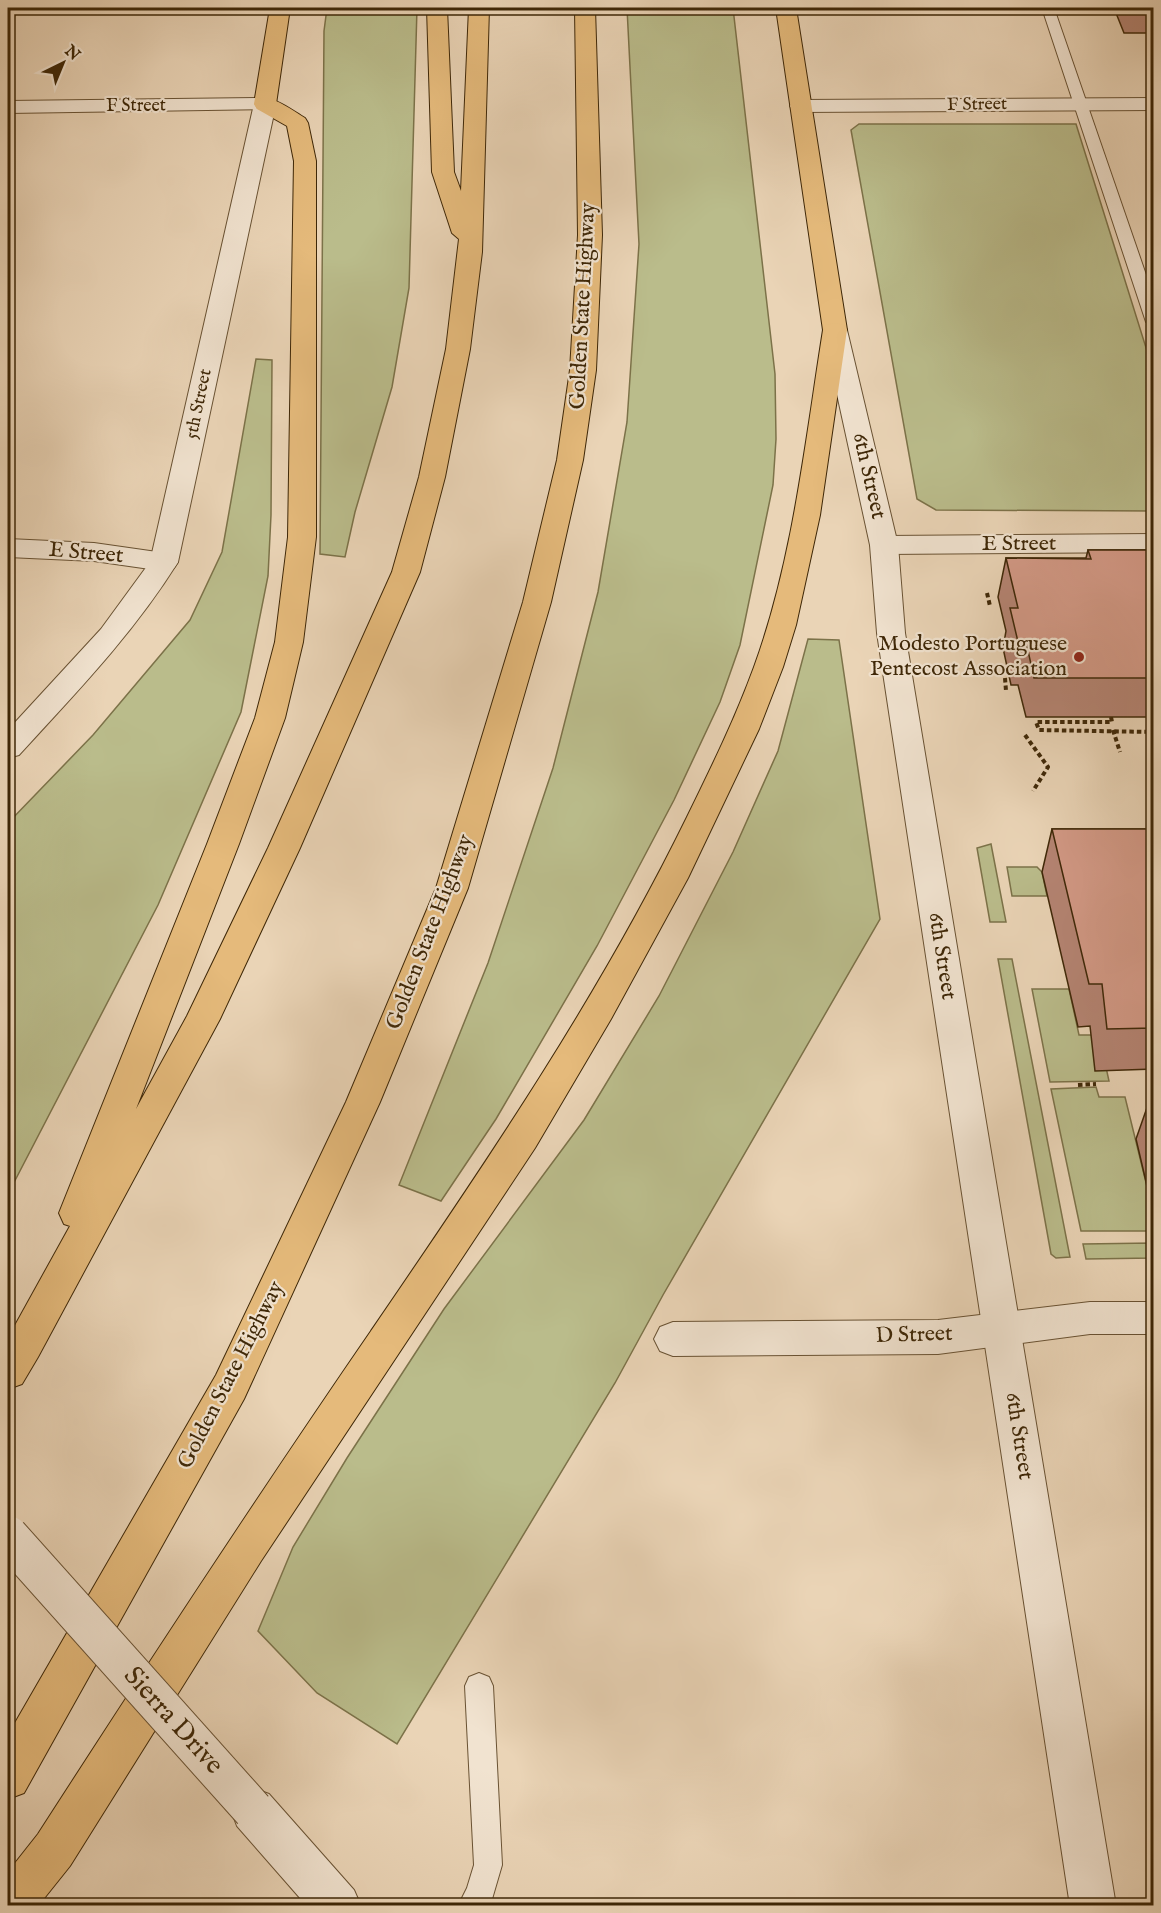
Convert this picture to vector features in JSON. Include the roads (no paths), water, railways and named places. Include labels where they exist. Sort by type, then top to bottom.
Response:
[{"type":"main road","name":"5th Street","points":[[265,104],[280,8]]},
{"type":"main road","points":[[437,8],[443,172],[470,252]]},
{"type":"main road","points":[[8,1372],[203,1019],[284,848],[406,572],[432,477],[458,349],[470,252],[479,8]]},
{"type":"main road","name":"Golden State Highway","points":[[8,1777],[230,1387],[363,1101],[452,888],[537,602],[572,449],[584,370],[590,235],[585,8]]},
{"type":"main road","name":"6th Street","points":[[786,8],[835,330]]},
{"type":"main road","points":[[24,1345],[223,844],[270,718],[289,642],[302,537],[305,161],[297,123],[265,104]]},
{"type":"main road","points":[[9,1905],[54,1850],[254,1538],[522,1138],[681,866],[750,716],[782,626],[808,503],[835,330]]},
{"type":"street","name":"F Street","points":[[8,107],[265,104]]},
{"type":"street","name":"5th Street","points":[[8,748],[117,628],[147,592],[164,562],[265,104]]},
{"type":"street","name":"F Street","points":[[801,106],[1154,104]]},
{"type":"street","name":"6th Street","points":[[835,330],[884,545],[891,633],[1093,1905]]},
{"type":"street","name":"E Street","points":[[884,545],[1154,543]]},
{"type":"street","name":"E Street","points":[[8,548],[101,552],[164,562]]},
{"type":"street","name":"D Street","points":[[673,1339],[938,1336],[1090,1318],[1154,1318]]},
{"type":"street","name":"Sierra Drive","points":[[8,1536],[338,1905]]},
{"type":"lane","points":[[8,17],[11,8]]},
{"type":"lane","points":[[1048,8],[1154,322]]},
{"type":"lane","points":[[472,1905],[480,1896],[488,1865],[479,1686]]},
{"type":"place","name":"Modesto Portuguese Pentecost Association","points":[[1079,657]]}]
